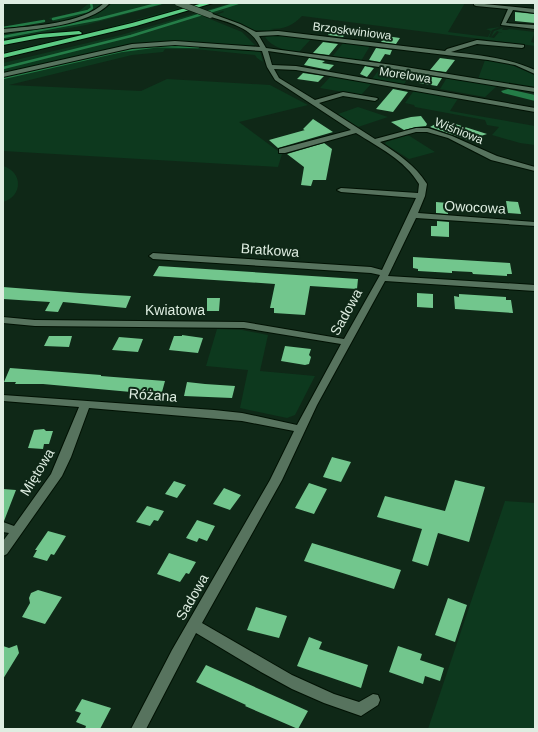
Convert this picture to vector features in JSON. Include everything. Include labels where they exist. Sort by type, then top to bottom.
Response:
[{"type":"highway","points":[[3,50],[79,33],[189,3]]},
{"type":"highway","points":[[3,57],[134,25],[210,3]]},
{"type":"highway","points":[[3,43],[40,36],[79,33]]},
{"type":"street","points":[[3,31],[82,17],[102,9],[107,3]]},
{"type":"street","points":[[178,3],[245,28],[255,34]]},
{"type":"street","points":[[476,4],[535,11]]},
{"type":"street","points":[[511,8],[503,24],[535,28]]},
{"type":"street","name":"Brzoskwiniowa","points":[[255,34],[278,33],[504,61],[517,64],[535,72]]},
{"type":"street","name":"Sadowa","points":[[138,729],[193,625],[276,480],[300,429],[346,342],[384,276],[421,196],[423,184],[417,174],[400,159],[277,79],[270,68],[260,40],[255,34]]},
{"type":"street","points":[[447,54],[449,50],[477,42],[522,46]]},
{"type":"street","points":[[3,75],[118,48],[153,43],[175,43],[263,48],[393,66],[535,90]]},
{"type":"street","name":"Morelowa","points":[[270,68],[296,68],[535,110]]},
{"type":"street","points":[[313,103],[343,94],[375,99]]},
{"type":"street","name":"Wiśniowa","points":[[373,142],[416,130],[428,130],[450,137],[494,158],[535,169]]},
{"type":"street","points":[[282,151],[356,131]]},
{"type":"street","points":[[341,190],[421,196]]},
{"type":"street","name":"Owocowa","points":[[413,215],[535,224]]},
{"type":"street","name":"Bratkowa","points":[[153,256],[371,270],[384,276],[535,288]]},
{"type":"street","name":"Kwiatowa","points":[[3,320],[35,323],[244,325],[346,342]]},
{"type":"street","name":"Różana","points":[[3,398],[214,414],[242,417],[300,429]]},
{"type":"street","name":"Miętowa","points":[[3,551],[56,476],[65,457],[85,404]]},
{"type":"street","points":[[3,527],[17,531]]},
{"type":"street","points":[[193,625],[207,631],[277,674],[344,705],[362,709],[373,700]]},
{"type":"shaded area","points":[[87,3],[104,3],[95,11],[82,16],[57,21],[53,21],[49,18],[78,12],[88,4]]},
{"type":"shaded area","points":[[110,3],[168,3],[86,25],[3,40],[3,32],[78,19],[92,15]]},
{"type":"shaded area","points":[[197,3],[202,3],[135,23],[3,54],[3,52],[85,34]]},
{"type":"shaded area","points":[[231,3],[465,3],[448,32],[488,37],[491,31],[486,29],[500,27],[492,30],[489,37],[494,38],[499,32],[502,33],[497,31],[491,37],[494,31],[503,28],[502,30],[509,29],[535,32],[531,42],[535,43],[535,46],[302,16],[288,26],[270,29],[280,31],[279,32],[254,30],[215,15],[224,12],[223,11],[205,17],[242,32],[255,45],[247,47],[186,42],[134,44],[3,73],[3,63],[121,35]]},
{"type":"shaded area","points":[[273,34],[311,39],[299,52],[294,52],[285,50],[268,41],[265,37]]},
{"type":"shaded area","points":[[343,43],[370,46],[361,61],[332,57]]},
{"type":"shaded area","points":[[165,44],[260,51],[263,62],[255,55],[195,49],[165,49],[163,52],[132,55],[9,85],[141,91],[167,79],[270,85],[308,105],[239,122],[282,154],[278,167],[3,151],[3,76],[131,48]]},
{"type":"shaded area","points":[[485,60],[507,63],[535,75],[535,89],[478,79]]},
{"type":"shaded area","points":[[382,66],[414,71],[404,84],[372,79]]},
{"type":"shaded area","points":[[331,76],[372,83],[361,95],[320,88]]},
{"type":"shaded area","points":[[448,76],[498,85],[485,97],[440,89]]},
{"type":"shaded area","points":[[415,89],[459,97],[450,111],[535,126],[535,145],[520,143],[492,135],[499,127],[487,125],[485,120],[415,107],[414,105],[405,103]]},
{"type":"shaded area","points":[[508,89],[535,95],[535,101],[503,93],[501,91]]},
{"type":"shaded area","points":[[358,107],[388,117],[358,127],[338,114]]},
{"type":"shaded area","points":[[408,135],[435,152],[409,159],[385,144],[386,142]]},
{"type":"shaded area","points":[[3,166],[10,169],[14,173],[18,184],[14,195],[10,199],[3,202]]},
{"type":"shaded area","points":[[217,329],[242,330],[268,335],[260,371],[315,376],[295,415],[287,418],[240,408],[248,370],[206,366]]},
{"type":"shaded area","points":[[505,501],[535,503],[535,729],[428,729]]},
{"type":"building","points":[[515,12],[535,14],[535,23],[515,21]]},
{"type":"building","points":[[332,30],[347,32],[343,37],[328,35]]},
{"type":"building","points":[[386,36],[400,38],[396,44],[381,42]]},
{"type":"building","points":[[323,42],[338,44],[329,55],[313,53]]},
{"type":"building","points":[[376,48],[392,50],[390,55],[385,54],[380,62],[369,60]]},
{"type":"building","points":[[309,58],[325,61],[322,63],[334,65],[329,70],[304,65]]},
{"type":"building","points":[[440,58],[455,60],[446,72],[430,70]]},
{"type":"building","points":[[365,66],[374,68],[367,77],[360,74]]},
{"type":"building","points":[[303,73],[324,76],[318,82],[297,79]]},
{"type":"building","points":[[425,76],[442,78],[437,86],[419,83]]},
{"type":"building","points":[[393,89],[408,92],[393,112],[376,109]]},
{"type":"building","points":[[421,116],[427,124],[426,126],[404,130],[391,122],[411,117]]},
{"type":"building","points":[[313,119],[333,132],[278,148],[269,140],[305,130],[303,129]]},
{"type":"building","points":[[441,121],[446,121],[487,134],[468,140],[430,127]]},
{"type":"building","points":[[324,143],[332,149],[326,180],[313,180],[311,186],[301,185],[304,167],[287,154]]},
{"type":"building","points":[[506,201],[518,202],[521,214],[508,213]]},
{"type":"building","points":[[436,202],[448,203],[448,214],[436,213]]},
{"type":"building","points":[[437,221],[449,222],[449,237],[431,236],[431,226],[437,226]]},
{"type":"building","points":[[413,257],[510,263],[512,274],[507,274],[507,276],[473,274],[472,272],[452,271],[452,273],[418,271],[418,269],[413,268]]},
{"type":"building","points":[[159,266],[358,279],[357,289],[310,286],[305,315],[274,313],[274,308],[270,308],[275,284],[153,276]]},
{"type":"building","points":[[3,287],[131,296],[126,308],[63,302],[58,312],[45,311],[50,302],[3,299]]},
{"type":"building","points":[[417,293],[433,294],[433,308],[417,307]]},
{"type":"building","points":[[459,294],[506,297],[506,300],[511,300],[513,313],[455,309],[454,296],[459,297]]},
{"type":"building","points":[[207,298],[220,298],[219,311],[207,311]]},
{"type":"building","points":[[182,335],[203,338],[198,353],[169,350],[174,336]]},
{"type":"building","points":[[49,336],[72,336],[69,347],[44,346]]},
{"type":"building","points":[[119,337],[143,339],[138,352],[112,350]]},
{"type":"building","points":[[285,346],[311,349],[309,364],[305,365],[281,361]]},
{"type":"building","points":[[10,368],[165,381],[162,392],[131,392],[43,384],[15,384],[16,382],[4,382]]},
{"type":"building","points":[[187,382],[235,386],[232,398],[184,396]]},
{"type":"building","points":[[44,429],[46,431],[53,431],[49,444],[44,444],[43,449],[28,448],[34,430]]},
{"type":"building","points":[[332,457],[351,462],[341,482],[323,477]]},
{"type":"building","points":[[455,480],[485,487],[469,542],[438,533],[428,566],[412,561],[422,529],[377,517],[385,496],[445,511]]},
{"type":"building","points":[[174,481],[186,485],[177,498],[165,494]]},
{"type":"building","points":[[309,483],[327,489],[314,514],[295,508]]},
{"type":"building","points":[[224,488],[241,495],[230,510],[213,504]]},
{"type":"building","points":[[3,489],[16,490],[4,521],[3,521]]},
{"type":"building","points":[[147,506],[164,511],[158,521],[154,520],[150,526],[136,522]]},
{"type":"building","points":[[197,520],[215,526],[207,541],[199,538],[197,542],[186,538]]},
{"type":"building","points":[[48,531],[66,536],[54,555],[51,554],[47,561],[33,557],[37,550],[35,550]]},
{"type":"building","points":[[312,543],[401,570],[394,589],[304,561]]},
{"type":"building","points":[[169,553],[196,562],[189,574],[186,573],[180,582],[157,574]]},
{"type":"building","points":[[38,590],[62,597],[45,624],[22,617],[30,603],[29,598],[31,593]]},
{"type":"building","points":[[448,598],[467,605],[455,642],[435,635]]},
{"type":"building","points":[[256,607],[287,616],[279,638],[247,630]]},
{"type":"building","points":[[309,637],[322,642],[319,649],[368,665],[361,688],[297,666]]},
{"type":"building","points":[[17,645],[19,653],[3,679],[3,646],[9,648]]},
{"type":"building","points":[[398,646],[422,654],[420,660],[444,668],[440,681],[425,676],[423,684],[389,672]]},
{"type":"building","points":[[206,665],[308,711],[298,729],[245,706],[246,705],[196,682]]},
{"type":"building","points":[[82,699],[111,708],[100,729],[85,729],[86,726],[76,722],[81,713],[75,711]]},
{"type":"waterway","points":[[53,19],[88,11],[92,8],[91,3]]},
{"type":"waterway","points":[[3,37],[99,19],[161,3]]},
{"type":"waterway","points":[[3,68],[131,36],[238,3]]},
{"type":"waterway","points":[[3,28],[44,21]]},
{"type":"waterway","points":[[3,78],[121,51],[159,46],[198,47]]}]
